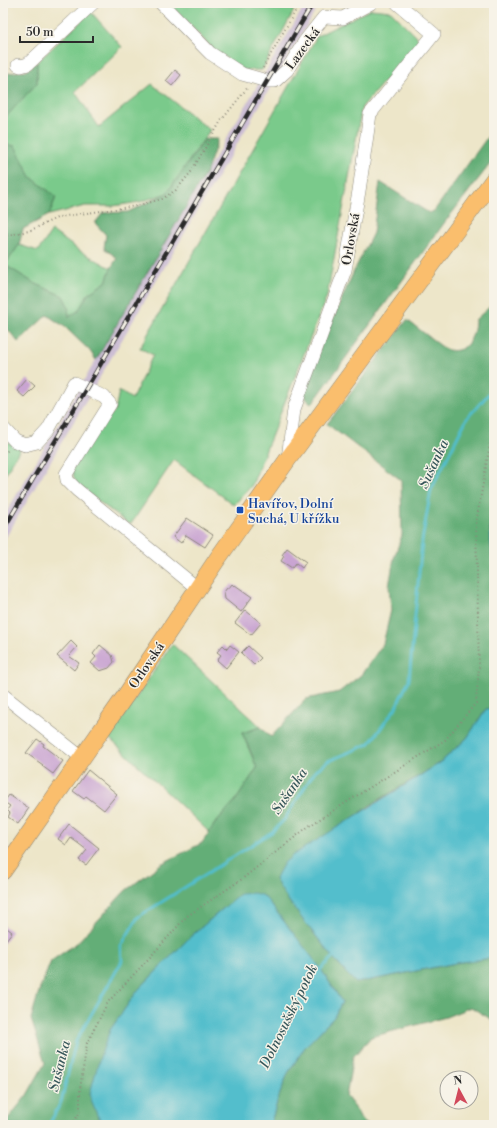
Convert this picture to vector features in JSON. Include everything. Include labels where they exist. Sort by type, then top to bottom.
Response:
[{"type":"main road","name":"Orlovská","points":[[3,871],[81,757],[126,695],[197,588],[288,459],[494,178]]},
{"type":"street","points":[[18,65],[21,66],[28,64],[93,3]]},
{"type":"street","name":"Lazecká","points":[[161,3],[210,53],[242,74],[267,81],[275,80],[287,70],[306,40],[324,17],[343,18],[371,3]]},
{"type":"street","name":"Orlovská","points":[[288,459],[294,409],[344,270],[359,191],[370,114],[434,34],[397,3]]},
{"type":"street","points":[[3,428],[15,441],[25,445],[37,442],[48,430],[74,383],[104,397],[110,404],[66,474],[67,480],[77,490],[197,588]]},
{"type":"street","points":[[3,695],[81,757]]},
{"type":"path","points":[[3,236],[29,231],[59,217],[136,206],[162,199],[176,190],[191,172],[221,121],[262,70],[300,3]]},
{"type":"path","points":[[72,1125],[80,1112],[80,1089],[87,1043],[108,1002],[152,956],[186,917],[242,879],[309,826],[445,740],[476,703],[479,667],[476,522],[490,444],[494,436]]},
{"type":"shaded area","points":[[306,3],[320,3],[3,542],[3,518]]},
{"type":"green space","points":[[168,3],[298,3],[262,70],[244,70],[214,50]]},
{"type":"green space","points":[[371,9],[391,11],[420,40],[362,107],[327,296],[252,485],[234,505],[174,460],[131,524],[127,523],[76,484],[72,470],[93,431],[115,411],[119,391],[132,399],[153,355],[140,348],[317,36]]},
{"type":"green space","points":[[91,12],[122,47],[75,92],[99,127],[152,84],[210,130],[167,193],[140,202],[113,206],[85,206],[49,215],[56,197],[31,177],[15,146],[3,144],[3,120],[37,83],[37,62]]},
{"type":"green space","points":[[37,62],[37,83],[3,120],[3,78],[9,73],[27,70]]},
{"type":"green space","points":[[494,128],[494,159],[445,222],[312,404],[300,393],[355,269],[373,233],[380,182],[429,213],[434,211]]},
{"type":"green space","points":[[205,139],[218,139],[207,171],[96,360],[90,351],[65,327],[47,315],[18,342],[7,328],[3,327],[3,144],[15,146],[31,177],[56,197],[49,215],[23,229],[19,245],[5,265],[34,283],[63,296],[68,306],[69,317],[78,311],[88,294],[106,282],[111,268],[117,258],[104,248],[106,235],[95,223],[103,213],[128,212],[167,193]]},
{"type":"green space","points":[[52,231],[80,251],[111,268],[106,282],[88,294],[78,311],[69,317],[68,306],[63,296],[34,283],[5,265],[19,245],[38,251]]},
{"type":"green space","points":[[494,303],[494,492],[490,531],[494,574],[494,708],[486,709],[467,738],[440,763],[369,806],[275,879],[302,918],[356,983],[461,962],[494,958],[494,1021],[471,1007],[446,1017],[371,1037],[353,1057],[346,1096],[356,1109],[361,1119],[369,1125],[334,1125],[321,1120],[320,1125],[271,1125],[279,1096],[288,1073],[305,1047],[334,1017],[342,1002],[319,966],[240,894],[189,938],[138,990],[110,1030],[98,1117],[108,1125],[3,1125],[27,1095],[45,1063],[31,1019],[39,991],[51,961],[77,943],[125,891],[161,864],[202,843],[216,822],[236,800],[257,768],[242,733],[261,727],[271,737],[306,699],[339,692],[361,675],[383,644],[391,610],[389,586],[394,558],[402,535],[401,480],[327,424],[407,320],[445,349],[452,351],[458,350],[468,344],[471,339],[475,327],[475,320]]},
{"type":"green space","points":[[3,438],[20,449],[3,478]]},
{"type":"green space","points":[[172,644],[261,727],[242,733],[257,768],[236,800],[209,832],[109,738]]},
{"type":"water","points":[[494,492],[494,574],[490,522]]},
{"type":"water","points":[[494,708],[494,958],[461,962],[356,983],[302,918],[275,879],[284,863],[293,855],[440,763],[467,738],[486,709]]},
{"type":"water","points":[[254,893],[264,896],[319,966],[342,1002],[334,1017],[305,1047],[288,1073],[279,1096],[271,1125],[108,1125],[98,1117],[92,1103],[90,1093],[100,1057],[110,1030],[138,990],[189,938],[240,894]]},
{"type":"building","points":[[175,70],[181,75],[172,86],[166,81]]},
{"type":"building","points":[[27,379],[35,386],[24,397],[17,391]]},
{"type":"building","points":[[187,518],[213,535],[205,547],[186,535],[181,543],[173,537]]},
{"type":"building","points":[[287,548],[306,562],[302,568],[296,563],[292,568],[281,561],[284,556],[282,555]]},
{"type":"building","points":[[232,584],[252,597],[241,612],[225,599],[224,592]]},
{"type":"building","points":[[245,610],[261,623],[251,635],[235,623]]},
{"type":"building","points":[[71,641],[77,647],[69,656],[79,663],[74,670],[57,656]]},
{"type":"building","points":[[100,645],[112,655],[114,662],[109,668],[100,671],[91,663],[96,657],[93,654]]},
{"type":"building","points":[[223,645],[227,649],[230,645],[239,652],[226,668],[217,660],[221,655],[217,652]]},
{"type":"building","points":[[248,646],[261,658],[254,665],[241,653]]},
{"type":"building","points":[[37,739],[44,744],[43,746],[63,761],[53,774],[26,753]]},
{"type":"building","points":[[88,770],[117,794],[104,810],[86,796],[84,799],[73,791]]},
{"type":"building","points":[[9,795],[29,808],[18,824],[8,817],[10,813],[7,810],[10,806],[4,802]]},
{"type":"building","points":[[69,824],[99,848],[86,865],[79,860],[87,850],[71,838],[66,845],[58,839]]},
{"type":"building","points":[[3,925],[12,932],[3,944]]},
{"type":"waterway","name":"Sušanka","points":[[49,1125],[61,1102],[76,1041],[122,961],[121,946],[138,917],[272,832],[284,820],[315,771],[328,761],[369,744],[395,709],[409,680],[422,541],[431,490],[467,418],[494,388]]},
{"type":"waterway","name":"Dolnosušský potok","points":[[319,971],[335,955]]},
{"type":"railway","points":[[3,530],[313,3]]},
{"type":"place","name":"Havířov, Dolní Suchá, U křížku","points":[[240,510]]}]
